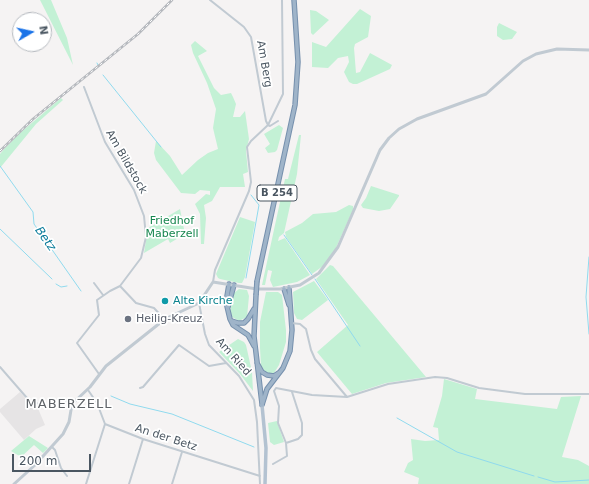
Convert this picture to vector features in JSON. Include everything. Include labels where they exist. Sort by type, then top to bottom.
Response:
[{"type":"highway","name":"B 254","points":[[262,405],[256,362],[254,307],[257,281],[296,105],[298,62],[294,0]]},
{"type":"highway","points":[[231,284],[226,302],[231,321],[250,337],[255,349]]},
{"type":"highway","points":[[262,405],[268,389],[281,372],[290,351],[291,323],[289,288]]},
{"type":"highway","points":[[284,289],[290,308]]},
{"type":"highway","points":[[231,321],[238,323],[248,320],[254,307]]},
{"type":"highway","points":[[256,362],[262,372],[267,376],[274,376],[281,372]]},
{"type":"main road","name":"B 254","points":[[262,405],[266,448],[265,484]]},
{"type":"street","name":"Am Berg","points":[[210,0],[244,27],[251,37],[266,121],[268,125]]},
{"type":"street","name":"Am Berg","points":[[213,282],[215,270],[249,191],[250,177],[246,156],[247,147],[251,141],[268,125],[283,94],[282,0]]},
{"type":"street","points":[[14,484],[52,447],[67,428],[74,401],[88,390],[99,374],[120,353],[165,319],[199,303],[213,282],[257,289],[284,289],[300,285],[314,277],[334,254],[380,150],[389,138],[399,129],[417,118],[486,94],[523,61],[536,54],[557,49],[589,50]]},
{"type":"street","name":"Am Bildstock","points":[[84,87],[104,142],[134,190],[144,216],[146,237],[141,258],[120,286]]},
{"type":"street","name":"Am Berg","points":[[268,125],[270,126],[278,121]]},
{"type":"street","points":[[94,283],[103,295]]},
{"type":"street","points":[[99,374],[76,342],[99,315],[97,300],[103,295],[120,286],[136,303],[154,308],[165,319]]},
{"type":"street","name":"Am Ried","points":[[199,303],[205,334],[209,345],[244,382],[254,400],[257,422],[260,484]]},
{"type":"street","points":[[291,323],[300,324],[306,329],[315,359],[347,397]]},
{"type":"street","points":[[140,388],[143,387],[179,345],[208,366],[226,363]]},
{"type":"street","points":[[0,367],[24,395],[35,403],[52,407],[68,400],[74,401]]},
{"type":"street","points":[[273,464],[287,456],[286,443],[278,423],[279,406],[274,391],[276,388],[325,397],[347,397],[388,384],[436,377],[447,378],[479,388],[525,394],[589,394]]},
{"type":"street","points":[[86,484],[105,424],[97,403],[88,390]]},
{"type":"street","points":[[286,443],[298,439],[302,435],[303,429],[292,392]]},
{"type":"street","name":"An der Betz","points":[[105,424],[143,440],[260,476]]},
{"type":"street","points":[[129,484],[143,440]]},
{"type":"street","points":[[52,447],[55,450],[60,468],[67,476]]},
{"type":"street","points":[[172,484],[182,452]]},
{"type":"shaded area","points":[[20,392],[29,402],[37,406],[45,425],[36,429],[24,440],[0,412],[0,409]]},
{"type":"green space","points":[[40,0],[51,0],[67,38],[73,65],[52,24],[52,12],[46,12]]},
{"type":"green space","points":[[360,9],[371,16],[368,37],[355,44],[356,73],[360,72],[370,53],[392,65],[390,69],[357,84],[353,84],[349,82],[344,72],[349,62],[348,56],[338,58],[328,68],[312,67],[312,42],[326,47]]},
{"type":"green space","points":[[310,10],[316,11],[329,20],[313,35],[311,33]]},
{"type":"green space","points":[[499,23],[517,32],[512,39],[503,40],[497,36],[497,27]]},
{"type":"green space","points":[[195,41],[207,51],[198,56],[214,88],[221,95],[231,93],[233,97],[236,104],[233,117],[240,117],[245,111],[249,139],[246,151],[248,172],[243,174],[245,187],[220,187],[212,201],[204,205],[206,218],[204,244],[201,244],[200,214],[195,204],[206,194],[210,195],[210,191],[200,190],[195,194],[181,193],[156,160],[154,153],[156,141],[170,156],[182,175],[198,160],[208,153],[218,149],[213,128],[216,109],[207,83],[193,53],[191,45]]},
{"type":"green space","points":[[61,98],[63,100],[36,124],[0,168],[0,154],[5,148]]},
{"type":"green space","points":[[279,125],[283,128],[277,150],[275,152],[268,153],[265,148],[270,144],[264,134]]},
{"type":"green space","points":[[299,135],[301,135],[297,174],[284,233],[279,237],[278,241],[285,238],[310,275],[297,282],[273,287],[270,280],[272,271],[268,270],[265,285],[262,285],[285,179],[288,179]]},
{"type":"green space","points":[[371,186],[399,195],[390,209],[379,211],[363,208],[361,205]]},
{"type":"green space","points":[[349,205],[353,206],[353,210],[335,250],[323,266],[312,274],[286,237],[285,232],[302,223],[313,214],[336,212]]},
{"type":"green space","name":"Friedhof Maberzell","points":[[180,209],[185,234],[170,243],[168,239],[144,253],[148,228]]},
{"type":"green space","points":[[240,217],[255,222],[245,277],[242,283],[220,279],[216,274]]},
{"type":"green space","points":[[330,265],[333,266],[426,377],[386,383],[352,394],[317,352],[348,325],[316,279]]},
{"type":"green space","points":[[314,281],[328,300],[302,320],[297,319],[294,313],[293,292]]},
{"type":"green space","points":[[239,289],[247,290],[249,296],[247,317],[239,321],[232,317],[230,311],[234,293]]},
{"type":"green space","points":[[266,292],[278,292],[282,295],[286,330],[286,342],[279,365],[274,373],[269,374],[265,372],[261,366],[260,348],[260,322]]},
{"type":"green space","points":[[238,339],[246,345],[252,372],[253,391],[240,374],[219,352]]},
{"type":"green space","points":[[444,379],[477,389],[475,399],[557,409],[561,397],[581,396],[562,457],[578,460],[589,466],[589,484],[418,484],[419,478],[404,472],[408,463],[413,460],[411,439],[425,441],[439,440],[438,428],[433,427],[442,396]]},
{"type":"green space","points":[[277,421],[284,442],[274,445],[270,442],[268,423]]},
{"type":"green space","points":[[29,436],[48,448],[43,453],[34,445],[21,457],[11,451]]},
{"type":"waterway","points":[[103,75],[161,147]]},
{"type":"waterway","name":"Betz","points":[[0,166],[33,212],[34,224],[81,291]]},
{"type":"waterway","points":[[246,278],[259,205],[251,195]]},
{"type":"waterway","points":[[0,229],[52,279]]},
{"type":"waterway","points":[[284,235],[312,275]]},
{"type":"waterway","points":[[589,257],[586,297],[589,334]]},
{"type":"waterway","points":[[315,279],[360,346]]},
{"type":"waterway","points":[[56,284],[61,287],[67,286]]},
{"type":"waterway","points":[[111,396],[130,404],[172,414],[254,447]]},
{"type":"waterway","points":[[397,418],[457,452],[534,476]]},
{"type":"waterway","points":[[538,477],[555,482],[589,480]]},
{"type":"railway","points":[[0,151],[33,119],[138,34],[172,0]]},
{"type":"place","name":"Alte Kirche","points":[[165,301]]},
{"type":"place","name":"Heilig-Kreuz","points":[[128,319]]},
{"type":"district","name":"MABERZELL","points":[[69,405]]}]
